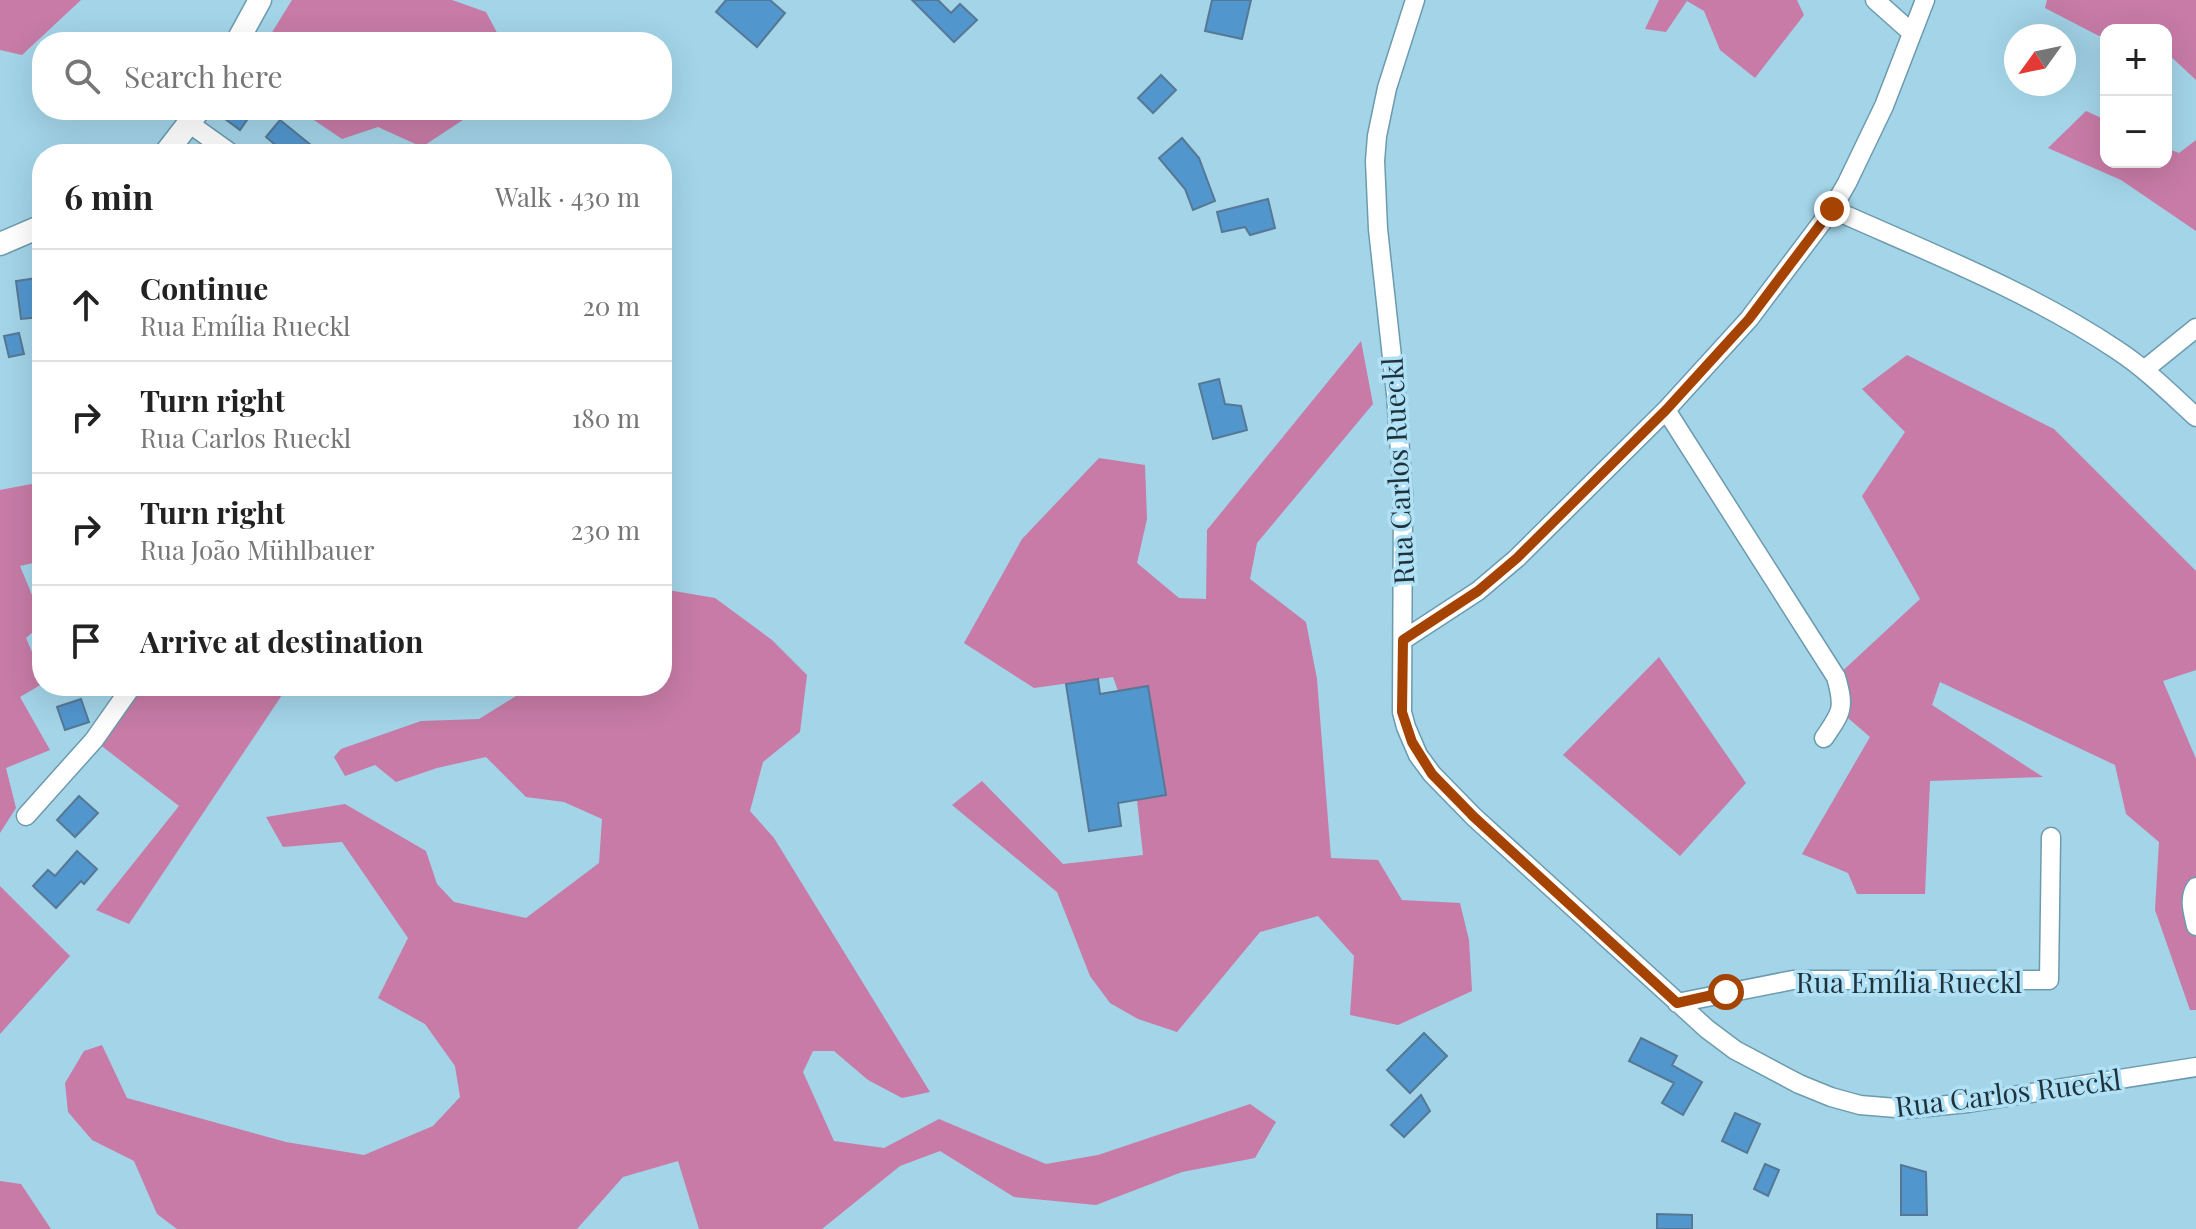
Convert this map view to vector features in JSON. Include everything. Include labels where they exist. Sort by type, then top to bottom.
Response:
[{"type":"main road","points":[[242,32],[260,0]]},
{"type":"main road","points":[[173,144],[193,120]]},
{"type":"main road","points":[[0,244],[32,230]]},
{"type":"street","name":"Rua Carlos Rueckl","points":[[1415,0],[1387,88],[1375,161],[1378,229],[1402,478],[1402,712],[1412,742],[1432,774],[1474,817],[1677,1003],[1735,1050],[1772,1071],[1831,1097],[1885,1109],[1945,1106],[2196,1067]]},
{"type":"street","points":[[1875,0],[1912,33]]},
{"type":"street","points":[[1403,640],[1478,591],[1517,558],[1666,410],[1749,319],[1832,209],[1884,106],[1925,0]]},
{"type":"street","points":[[198,120],[222,144]]},
{"type":"street","points":[[1832,209],[2058,314],[2144,370],[2196,417]]},
{"type":"street","points":[[2144,370],[2196,328]]},
{"type":"street","points":[[1666,410],[1836,677],[1842,700],[1841,712],[1824,738]]},
{"type":"street","points":[[26,816],[94,740],[125,696]]},
{"type":"street","name":"Rua Emília Rueckl","points":[[1677,1003],[1793,980],[2049,980],[2051,837]]},
{"type":"street","points":[[2196,887],[2191,893],[2191,907],[2196,926]]},
{"type":"shaded area","points":[[0,0],[81,0],[47,32],[32,32],[32,46],[22,55],[0,50]]},
{"type":"shaded area","points":[[292,0],[452,0],[486,12],[497,32],[272,32]]},
{"type":"shaded area","points":[[1659,0],[1797,0],[1804,15],[1755,78],[1720,50],[1704,11],[1687,1],[1666,32],[1645,29]]},
{"type":"shaded area","points":[[2047,0],[2196,0],[2196,80],[2172,58],[2172,24],[2100,24],[2099,36],[2045,8]]},
{"type":"shaded area","points":[[2086,111],[2100,117],[2100,168],[2172,168],[2172,150],[2179,153],[2196,140],[2196,231],[2121,180],[2048,148]]},
{"type":"shaded area","points":[[314,120],[463,120],[427,144],[415,144],[378,127],[342,139]]},
{"type":"shaded area","points":[[1361,341],[1373,404],[1257,543],[1250,579],[1306,622],[1317,679],[1331,858],[1378,860],[1402,900],[1460,903],[1469,940],[1472,991],[1398,1025],[1350,1015],[1354,956],[1318,916],[1260,932],[1177,1032],[1138,1019],[1110,1003],[1090,976],[1057,892],[952,805],[982,781],[1063,864],[1143,855],[1137,800],[1166,794],[1148,687],[1118,691],[1113,677],[1034,688],[964,643],[1022,539],[1099,458],[1145,465],[1147,519],[1137,563],[1179,598],[1206,599],[1207,530]]},
{"type":"shaded area","points":[[1907,355],[2054,429],[2196,571],[2196,670],[2163,681],[2196,759],[2196,1010],[2190,1010],[2155,910],[2159,842],[2126,814],[2115,765],[1940,682],[1932,705],[2043,777],[1930,781],[1925,894],[1857,894],[1848,873],[1802,854],[1870,737],[1841,712],[1836,677],[1920,599],[1862,496],[1905,432],[1862,389]]},
{"type":"shaded area","points":[[32,484],[32,563],[20,566],[32,595],[32,633],[26,638],[32,652],[32,690],[20,697],[50,750],[6,768],[16,808],[0,833],[0,490]]},
{"type":"shaded area","points":[[672,591],[715,598],[772,640],[807,675],[800,732],[763,762],[750,811],[774,838],[930,1092],[902,1098],[868,1080],[834,1051],[813,1051],[803,1072],[834,1141],[884,1148],[939,1119],[1046,1164],[1098,1155],[1250,1104],[1276,1122],[1255,1158],[1182,1172],[1096,1205],[1014,1197],[940,1151],[900,1166],[822,1229],[699,1229],[678,1161],[623,1177],[577,1229],[177,1229],[157,1214],[134,1161],[92,1140],[68,1112],[65,1083],[84,1051],[102,1045],[127,1098],[286,1142],[364,1155],[433,1126],[460,1097],[455,1066],[425,1024],[378,998],[408,938],[342,842],[283,847],[266,817],[345,804],[426,851],[437,884],[454,902],[526,918],[599,863],[602,819],[564,802],[526,797],[486,757],[437,768],[396,782],[375,765],[345,776],[334,757],[341,749],[421,721],[479,719],[516,696],[672,696]]},
{"type":"shaded area","points":[[1659,657],[1746,783],[1680,856],[1563,755]]},
{"type":"shaded area","points":[[125,696],[281,696],[129,924],[96,910],[179,806],[94,740]]},
{"type":"shaded area","points":[[0,886],[70,956],[0,1034]]},
{"type":"shaded area","points":[[0,1181],[21,1184],[51,1229],[0,1229]]},
{"type":"building","points":[[726,0],[770,0],[785,13],[757,47],[716,12]]},
{"type":"building","points":[[912,0],[938,0],[951,13],[960,4],[977,20],[954,42]]},
{"type":"building","points":[[1212,0],[1251,0],[1242,39],[1205,31]]},
{"type":"building","points":[[1161,75],[1176,90],[1153,113],[1138,98]]},
{"type":"building","points":[[226,120],[247,120],[240,130]]},
{"type":"building","points":[[280,120],[310,144],[274,144],[266,137]]},
{"type":"building","points":[[1182,138],[1199,158],[1215,201],[1193,210],[1185,189],[1159,158]]},
{"type":"building","points":[[1268,199],[1275,228],[1250,235],[1245,227],[1222,232],[1217,212]]},
{"type":"building","points":[[32,279],[32,318],[21,319],[16,281]]},
{"type":"building","points":[[19,333],[24,354],[9,357],[4,336]]},
{"type":"building","points":[[1219,379],[1225,404],[1241,406],[1247,430],[1213,439],[1199,384]]},
{"type":"building","points":[[1098,679],[1100,694],[1148,686],[1166,795],[1118,803],[1121,826],[1089,831],[1066,684]]},
{"type":"building","points":[[81,699],[89,722],[65,730],[57,707]]},
{"type":"building","points":[[79,796],[98,813],[75,837],[57,820]]},
{"type":"building","points":[[77,851],[97,869],[56,908],[33,886],[48,870],[55,876]]},
{"type":"building","points":[[1424,1033],[1447,1056],[1410,1093],[1387,1070]]},
{"type":"building","points":[[1641,1038],[1677,1056],[1672,1065],[1702,1082],[1683,1115],[1662,1103],[1674,1083],[1629,1061]]},
{"type":"building","points":[[1421,1095],[1430,1111],[1404,1137],[1391,1125]]},
{"type":"building","points":[[1735,1113],[1760,1124],[1747,1153],[1722,1141]]},
{"type":"building","points":[[1765,1164],[1779,1170],[1768,1196],[1754,1189]]},
{"type":"building","points":[[1901,1165],[1926,1172],[1927,1215],[1901,1215]]},
{"type":"building","points":[[1657,1214],[1692,1215],[1692,1229],[1657,1229]]},
{"type":"route","points":[[1726,992],[1677,1003],[1474,817],[1432,774],[1418,755],[1402,712],[1403,640],[1478,591],[1565,512],[1723,350],[1832,209]]}]
